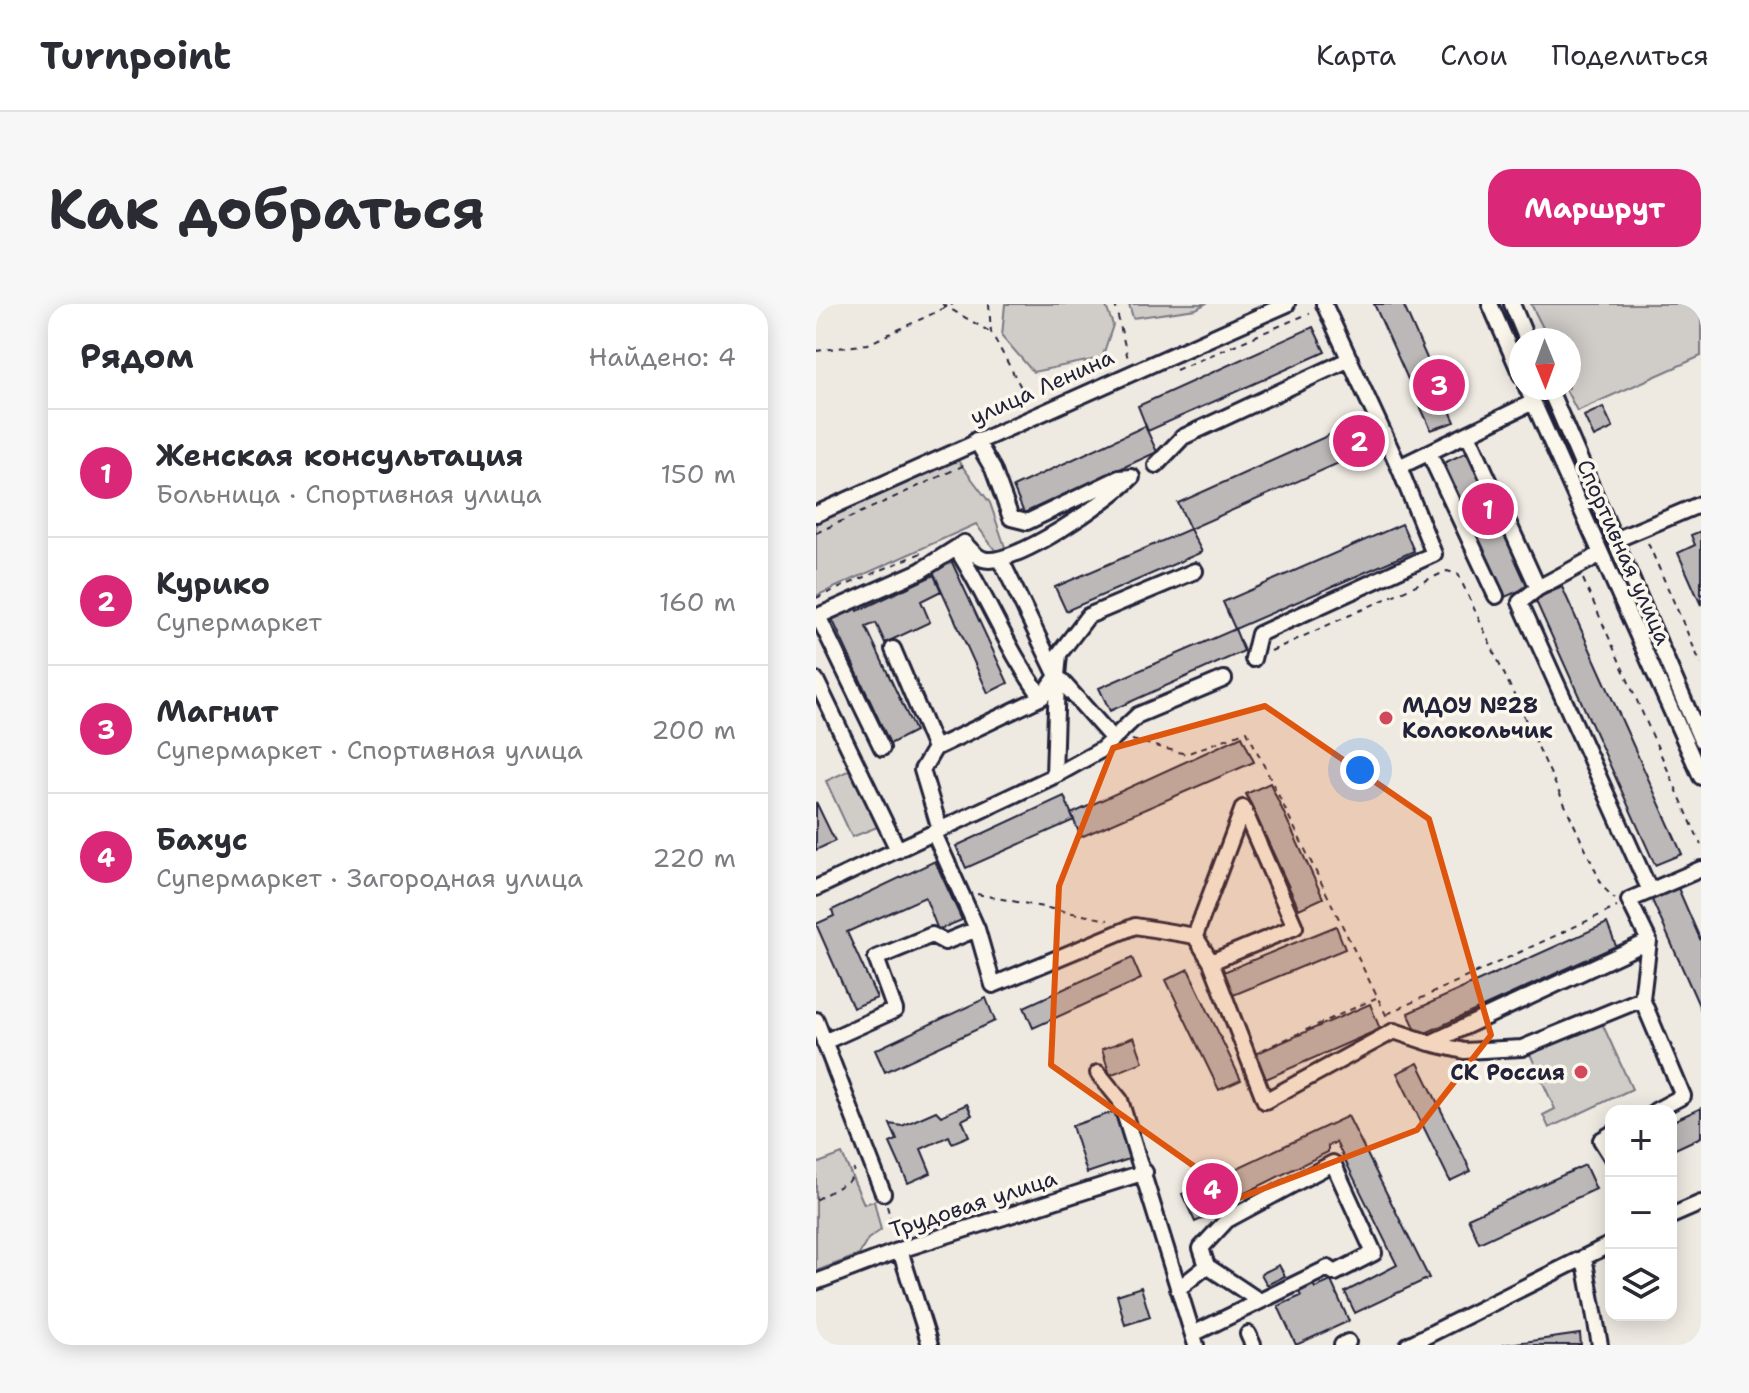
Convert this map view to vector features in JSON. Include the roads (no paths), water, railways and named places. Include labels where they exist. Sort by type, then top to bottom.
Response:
[{"type":"street","name":"улица Ленина","points":[[816,514],[976,440],[1287,304]]},
{"type":"street","points":[[1253,659],[1259,634],[1434,554],[1399,467],[1324,304]]},
{"type":"street","points":[[1490,304],[1509,348]]},
{"type":"street","points":[[1512,304],[1522,328]]},
{"type":"street","points":[[1156,465],[1183,437],[1350,359]]},
{"type":"street","points":[[1399,467],[1468,434],[1522,400]]},
{"type":"street","name":"Спортивная улица","points":[[1532,400],[1701,777]]},
{"type":"street","name":"Спортивная улица","points":[[1554,400],[1701,740]]},
{"type":"street","points":[[1468,434],[1538,588]]},
{"type":"street","points":[[882,748],[817,616],[920,571],[964,543],[982,559],[1001,560],[1065,528],[1132,477],[1119,478],[1027,522],[1011,518],[993,469],[976,440]]},
{"type":"street","points":[[1429,453],[1496,596]]},
{"type":"street","points":[[1615,540],[1701,504]]},
{"type":"street","points":[[956,548],[981,587],[1017,664],[1042,697]]},
{"type":"street","points":[[1601,554],[1538,588],[1520,602],[1650,891]]},
{"type":"street","points":[[1001,560],[1057,676],[1113,739]]},
{"type":"street","points":[[1054,776],[1059,654],[1088,616],[1195,571]]},
{"type":"street","points":[[893,649],[935,748]]},
{"type":"street","points":[[1057,676],[1042,697],[935,748],[922,770],[937,832],[977,929],[993,985],[1135,926],[1195,936],[1211,962],[1265,1101],[1394,1031],[1464,1051],[1522,1048],[1642,999]]},
{"type":"street","points":[[816,888],[1054,776],[1101,750],[1138,715],[1224,679]]},
{"type":"street","points":[[816,680],[898,850]]},
{"type":"street","points":[[1195,936],[1243,808],[1295,927],[1211,962]]},
{"type":"street","points":[[1666,1105],[1683,1096],[1642,999],[1649,941],[1629,900],[1701,869]]},
{"type":"street","points":[[824,1042],[895,1010],[876,958],[932,935],[945,942],[977,929]]},
{"type":"street","points":[[1430,1043],[1649,941]]},
{"type":"street","points":[[816,1020],[883,1193]]},
{"type":"street","points":[[1098,1073],[1120,1100],[1145,1172],[1194,1340],[1258,1300],[1328,1268],[1335,1273],[1374,1253],[1333,1163],[1227,1220],[1201,1248],[1207,1266],[1258,1300]]},
{"type":"street","name":"Трудовая улица","points":[[816,1282],[900,1250],[1145,1172]]},
{"type":"street","points":[[1677,1213],[1701,1203]]},
{"type":"street","points":[[1408,1345],[1435,1339],[1605,1247]]},
{"type":"street","points":[[900,1250],[930,1345]]},
{"type":"street","points":[[1584,1257],[1600,1345]]},
{"type":"street","points":[[1178,1289],[1207,1266]]},
{"type":"place","name":"Магнит","points":[[1439,385]]},
{"type":"place","name":"Курико","points":[[1359,441]]},
{"type":"place","name":"Женская консультация","points":[[1488,509]]},
{"type":"place","name":"МДОУ №28 Колокольчик","points":[[1386,718]]},
{"type":"place","name":"СК Россия","points":[[1581,1072]]},
{"type":"place","name":"Бахус","points":[[1212,1189]]}]
